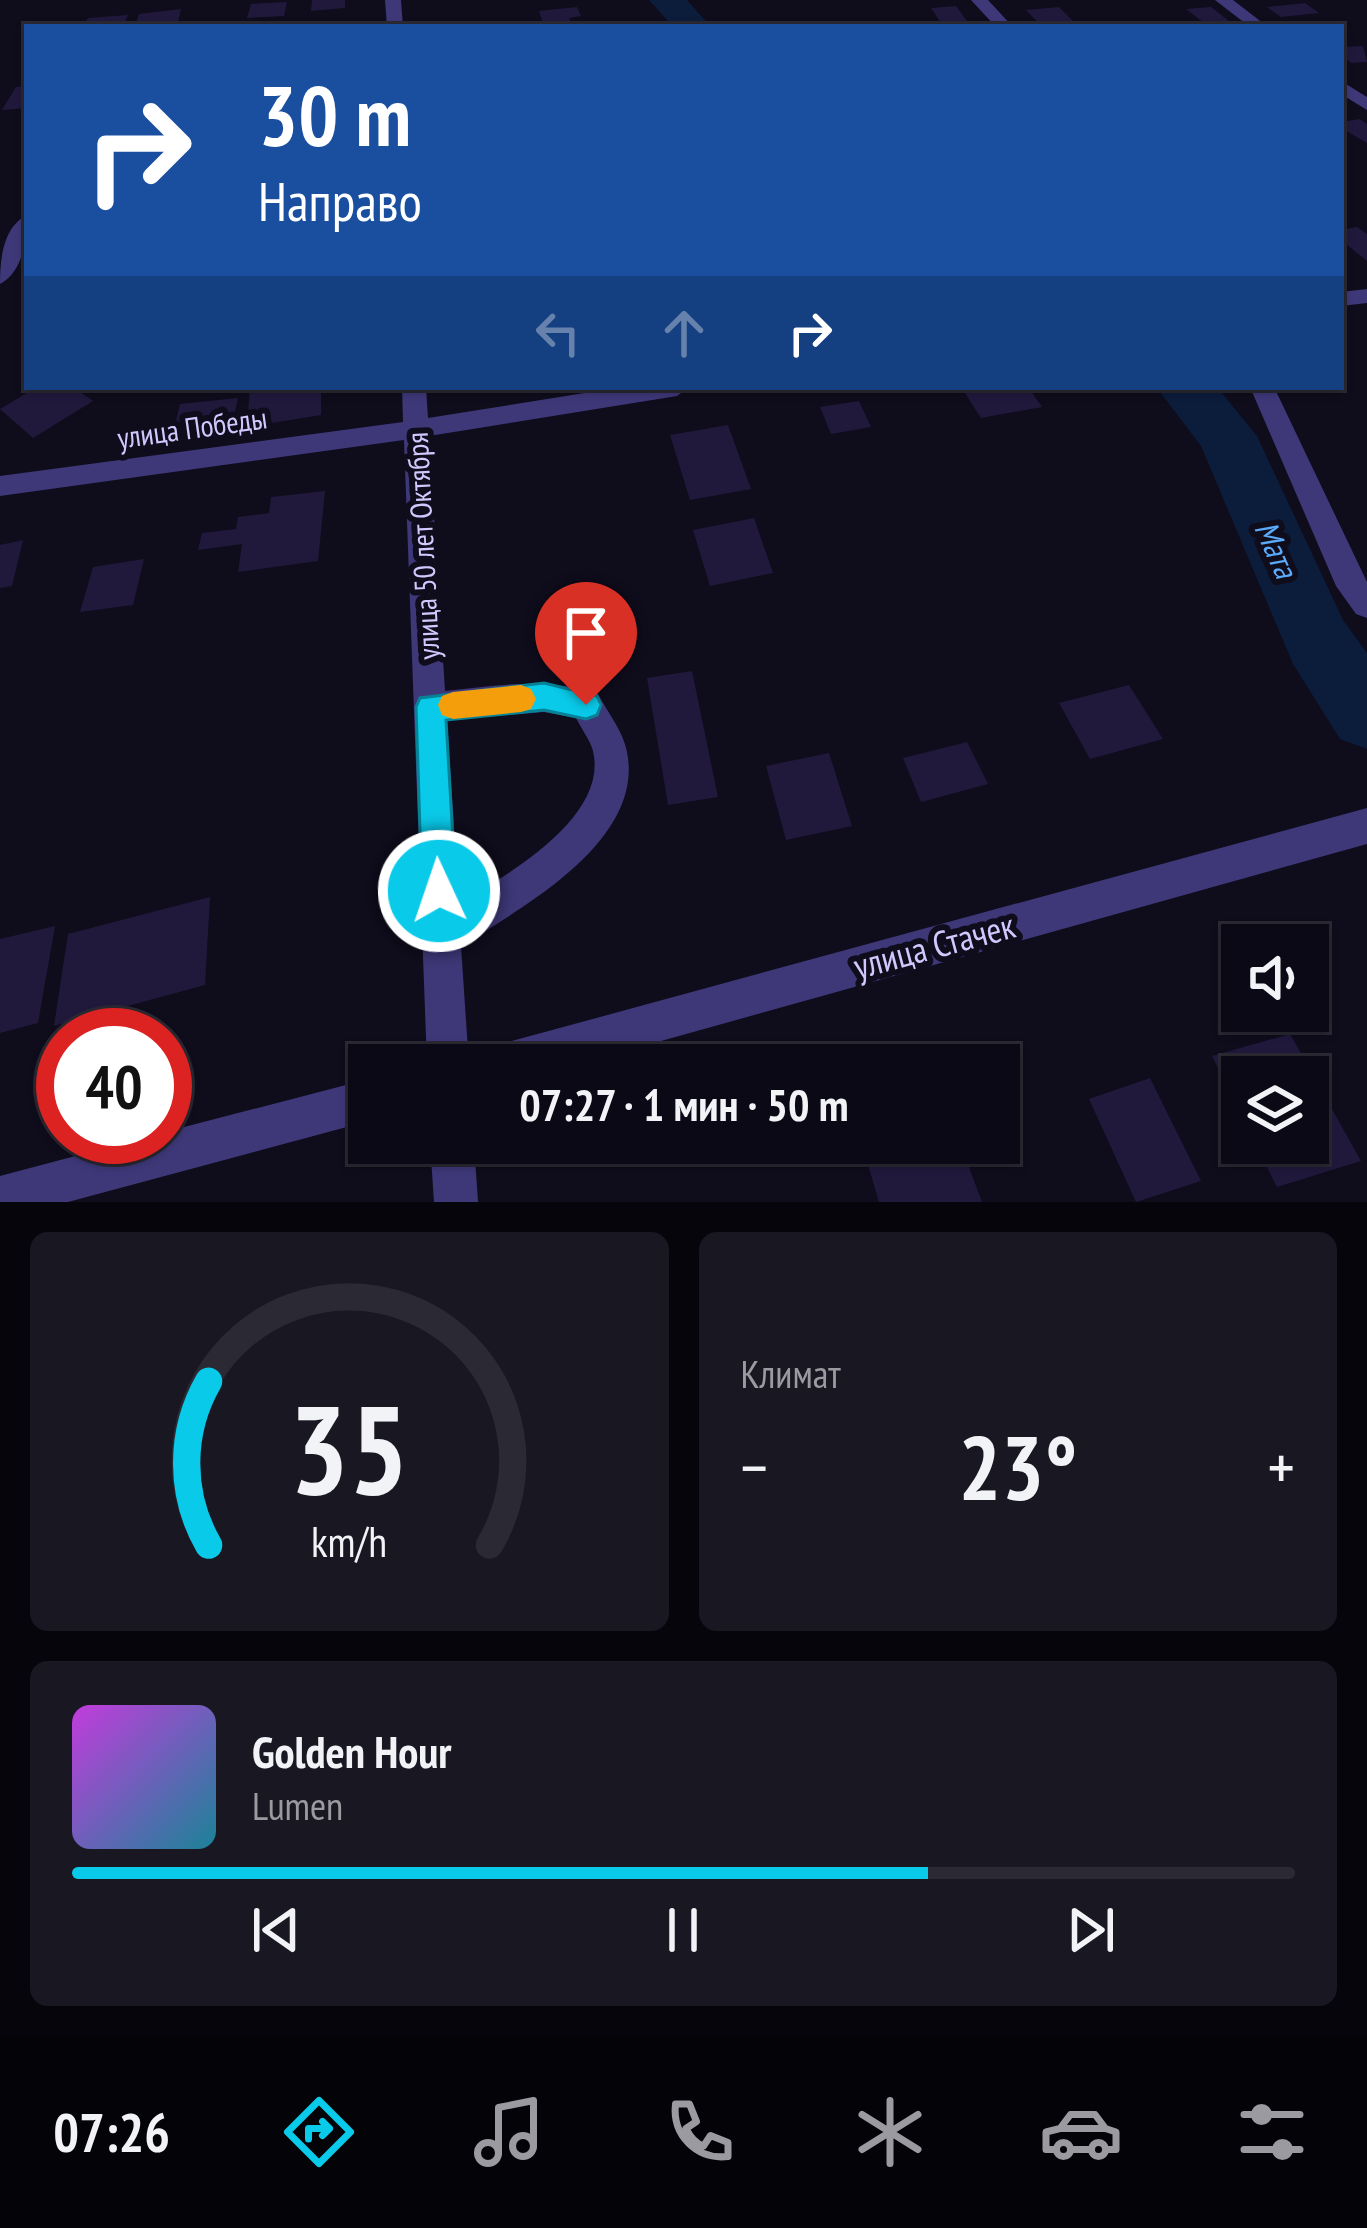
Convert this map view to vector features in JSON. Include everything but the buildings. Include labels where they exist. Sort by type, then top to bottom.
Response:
[{"type":"street","points":[[979,0],[1002,24]]},
{"type":"street","points":[[1223,0],[1256,24]]},
{"type":"street","points":[[0,277],[24,227]]},
{"type":"street","name":"улица 50 лет Октября","points":[[414,390],[447,1044]]},
{"type":"street","name":"улица Победы","points":[[0,486],[417,429],[658,390]]},
{"type":"street","points":[[1263,390],[1346,577],[1367,605]]},
{"type":"street","points":[[430,707],[544,697],[586,705],[611,755],[602,812],[550,865],[441,937]]},
{"type":"street","name":"улица Стачек","points":[[578,1044],[1367,826]]},
{"type":"street","points":[[0,1198],[348,1106]]},
{"type":"street","points":[[453,1164],[456,1202]]},
{"type":"waterway","name":"Мата","points":[[667,0],[690,24]]},
{"type":"waterway","name":"Мата","points":[[1187,390],[1227,436],[1318,642],[1367,714]]},
{"type":"slow traffic","points":[[453,705],[521,699]]},
{"type":"route","points":[[439,891],[430,707],[544,697],[586,705]]}]
